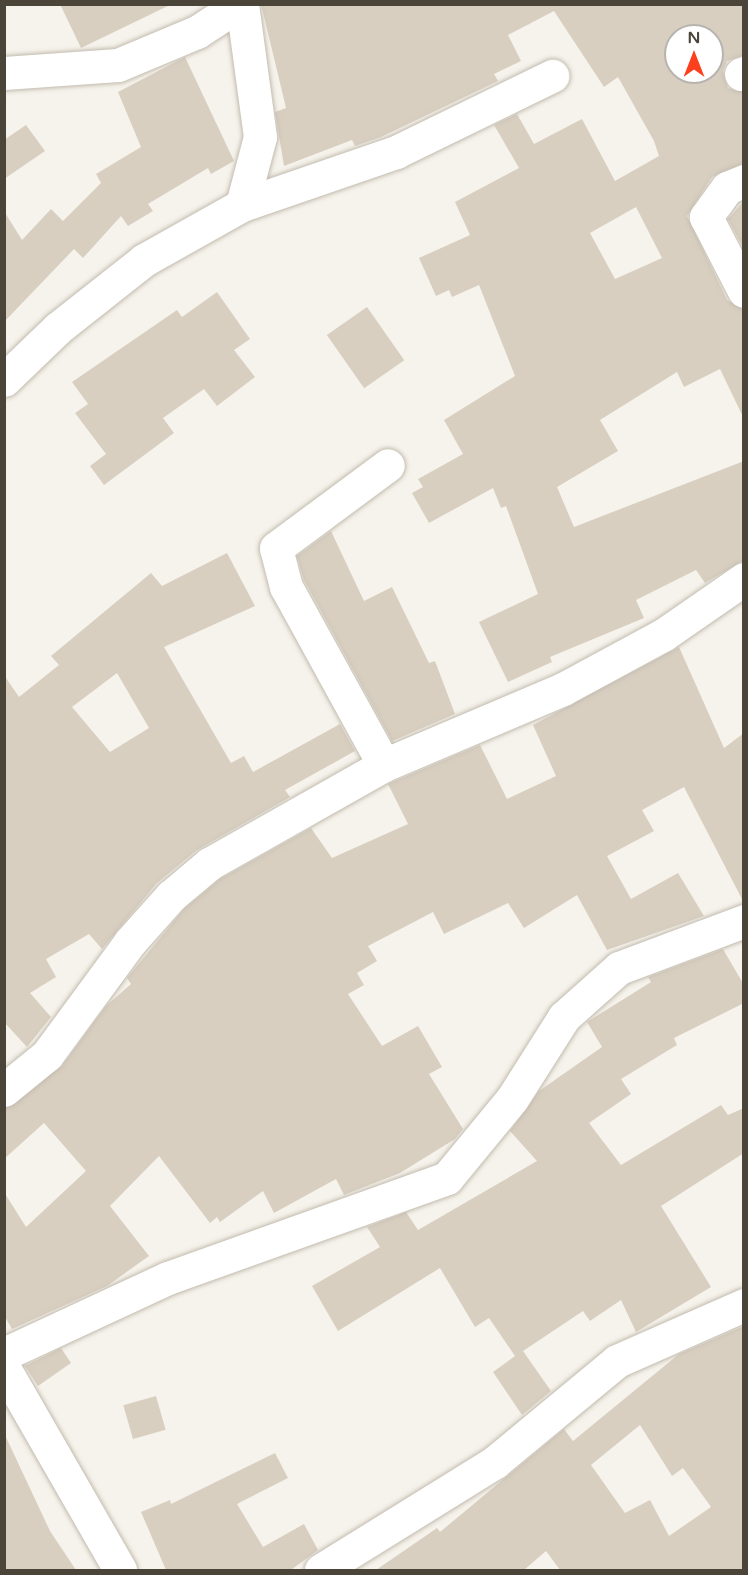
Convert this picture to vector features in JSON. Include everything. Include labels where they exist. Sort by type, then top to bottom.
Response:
[{"type":"street","points":[[4,73],[118,64],[196,32],[241,4],[260,137],[242,205]]},
{"type":"street","points":[[5,379],[58,328],[144,260],[242,205],[396,152],[552,76]]},
{"type":"street","points":[[744,181],[727,188],[706,217],[744,291]]},
{"type":"street","points":[[384,765],[286,586],[276,548],[388,465]]},
{"type":"street","points":[[4,1090],[47,1055],[171,896],[209,864],[384,765],[563,688],[663,635],[744,579]]},
{"type":"street","points":[[4,1354],[168,1278],[447,1178],[512,1099],[564,1017],[619,968],[744,921]]},
{"type":"street","points":[[321,1570],[495,1462],[617,1361],[744,1305]]},
{"type":"street","points":[[4,1368],[120,1570]]},
{"type":"building","points":[[60,4],[172,4],[81,48]]},
{"type":"building","points":[[261,4],[744,4],[744,55],[727,61],[724,68],[724,24],[664,24],[664,84],[724,84],[724,74],[728,88],[744,92],[744,163],[712,177],[687,216],[727,300],[744,310],[744,419],[720,369],[684,387],[677,372],[600,420],[618,451],[557,487],[574,527],[744,461],[744,560],[705,583],[696,570],[636,600],[644,618],[550,657],[552,662],[508,682],[479,622],[538,594],[506,506],[501,508],[493,488],[429,523],[412,493],[423,487],[418,479],[463,454],[444,420],[515,376],[479,285],[452,297],[449,290],[436,296],[419,258],[470,235],[455,202],[519,168],[494,125],[517,114],[534,144],[582,119],[615,181],[659,156],[654,141],[618,77],[604,87],[554,11],[508,35],[521,61],[494,74],[498,81],[381,137],[355,146],[352,140],[284,166],[275,112],[286,108]],"holes":[[[636,207],[662,258],[615,279],[590,233]]]},
{"type":"building","points":[[185,57],[234,161],[211,174],[208,168],[148,204],[153,211],[128,226],[121,216],[83,258],[74,249],[4,322],[4,211],[22,240],[51,209],[63,221],[101,183],[96,174],[141,147],[118,92]]},
{"type":"building","points":[[26,125],[45,151],[4,179],[4,140]]},
{"type":"building","points":[[744,201],[744,249],[728,219]]},
{"type":"building","points":[[217,292],[250,339],[234,350],[255,377],[217,406],[204,389],[163,418],[174,433],[104,485],[90,466],[106,454],[75,413],[88,404],[72,382],[177,310],[182,317]]},
{"type":"building","points":[[367,307],[404,360],[364,388],[327,335]]},
{"type":"building","points":[[331,531],[364,601],[392,587],[429,663],[435,661],[455,714],[392,741],[304,580],[297,556]]},
{"type":"building","points":[[227,553],[255,606],[164,647],[231,763],[244,756],[253,772],[340,724],[355,751],[285,790],[290,797],[197,850],[157,883],[102,949],[89,934],[46,959],[56,977],[30,993],[51,1017],[27,1047],[4,1022],[4,675],[19,697],[59,665],[51,656],[151,573],[162,586]],"holes":[[[117,673],[149,728],[110,752],[72,707]]]},
{"type":"building","points":[[679,647],[724,748],[744,733],[744,903],[684,787],[642,810],[654,831],[607,856],[631,899],[678,873],[704,916],[607,950],[577,895],[524,928],[508,903],[444,934],[433,912],[368,946],[377,961],[357,973],[364,985],[348,994],[382,1046],[418,1026],[442,1067],[429,1074],[463,1129],[455,1139],[400,1173],[344,1195],[336,1179],[274,1213],[263,1191],[220,1222],[217,1217],[210,1223],[159,1156],[110,1206],[149,1256],[107,1286],[12,1329],[4,1315],[4,1192],[26,1227],[86,1171],[44,1123],[4,1159],[4,1108],[62,1066],[106,1006],[131,984],[127,978],[184,909],[220,879],[311,828],[332,858],[408,824],[388,784],[480,745],[507,799],[556,776],[533,725]]},
{"type":"building","points":[[723,949],[744,985],[744,1003],[674,1038],[677,1045],[621,1079],[631,1094],[589,1123],[621,1165],[721,1105],[728,1115],[744,1108],[744,1153],[661,1206],[711,1287],[636,1332],[621,1300],[590,1321],[583,1311],[523,1351],[551,1391],[522,1415],[493,1372],[515,1356],[489,1318],[475,1327],[440,1268],[338,1331],[312,1286],[380,1247],[367,1227],[406,1212],[418,1230],[537,1161],[510,1131],[539,1091],[602,1047],[587,1022],[651,982],[648,977]]},
{"type":"building","points":[[744,1326],[744,1570],[560,1570],[546,1551],[524,1570],[376,1570],[437,1528],[440,1532],[564,1429],[573,1441],[679,1354]],"holes":[[[640,1425],[672,1476],[683,1468],[711,1507],[669,1536],[650,1500],[625,1513],[591,1465]]]},
{"type":"building","points":[[61,1348],[71,1363],[38,1386],[25,1366]]},
{"type":"building","points":[[156,1396],[166,1430],[133,1439],[123,1405]]},
{"type":"building","points":[[4,1433],[50,1531],[76,1570],[4,1570]]},
{"type":"building","points":[[275,1453],[288,1478],[237,1504],[263,1547],[304,1524],[318,1550],[291,1570],[166,1570],[141,1512],[170,1500],[171,1504]]}]
